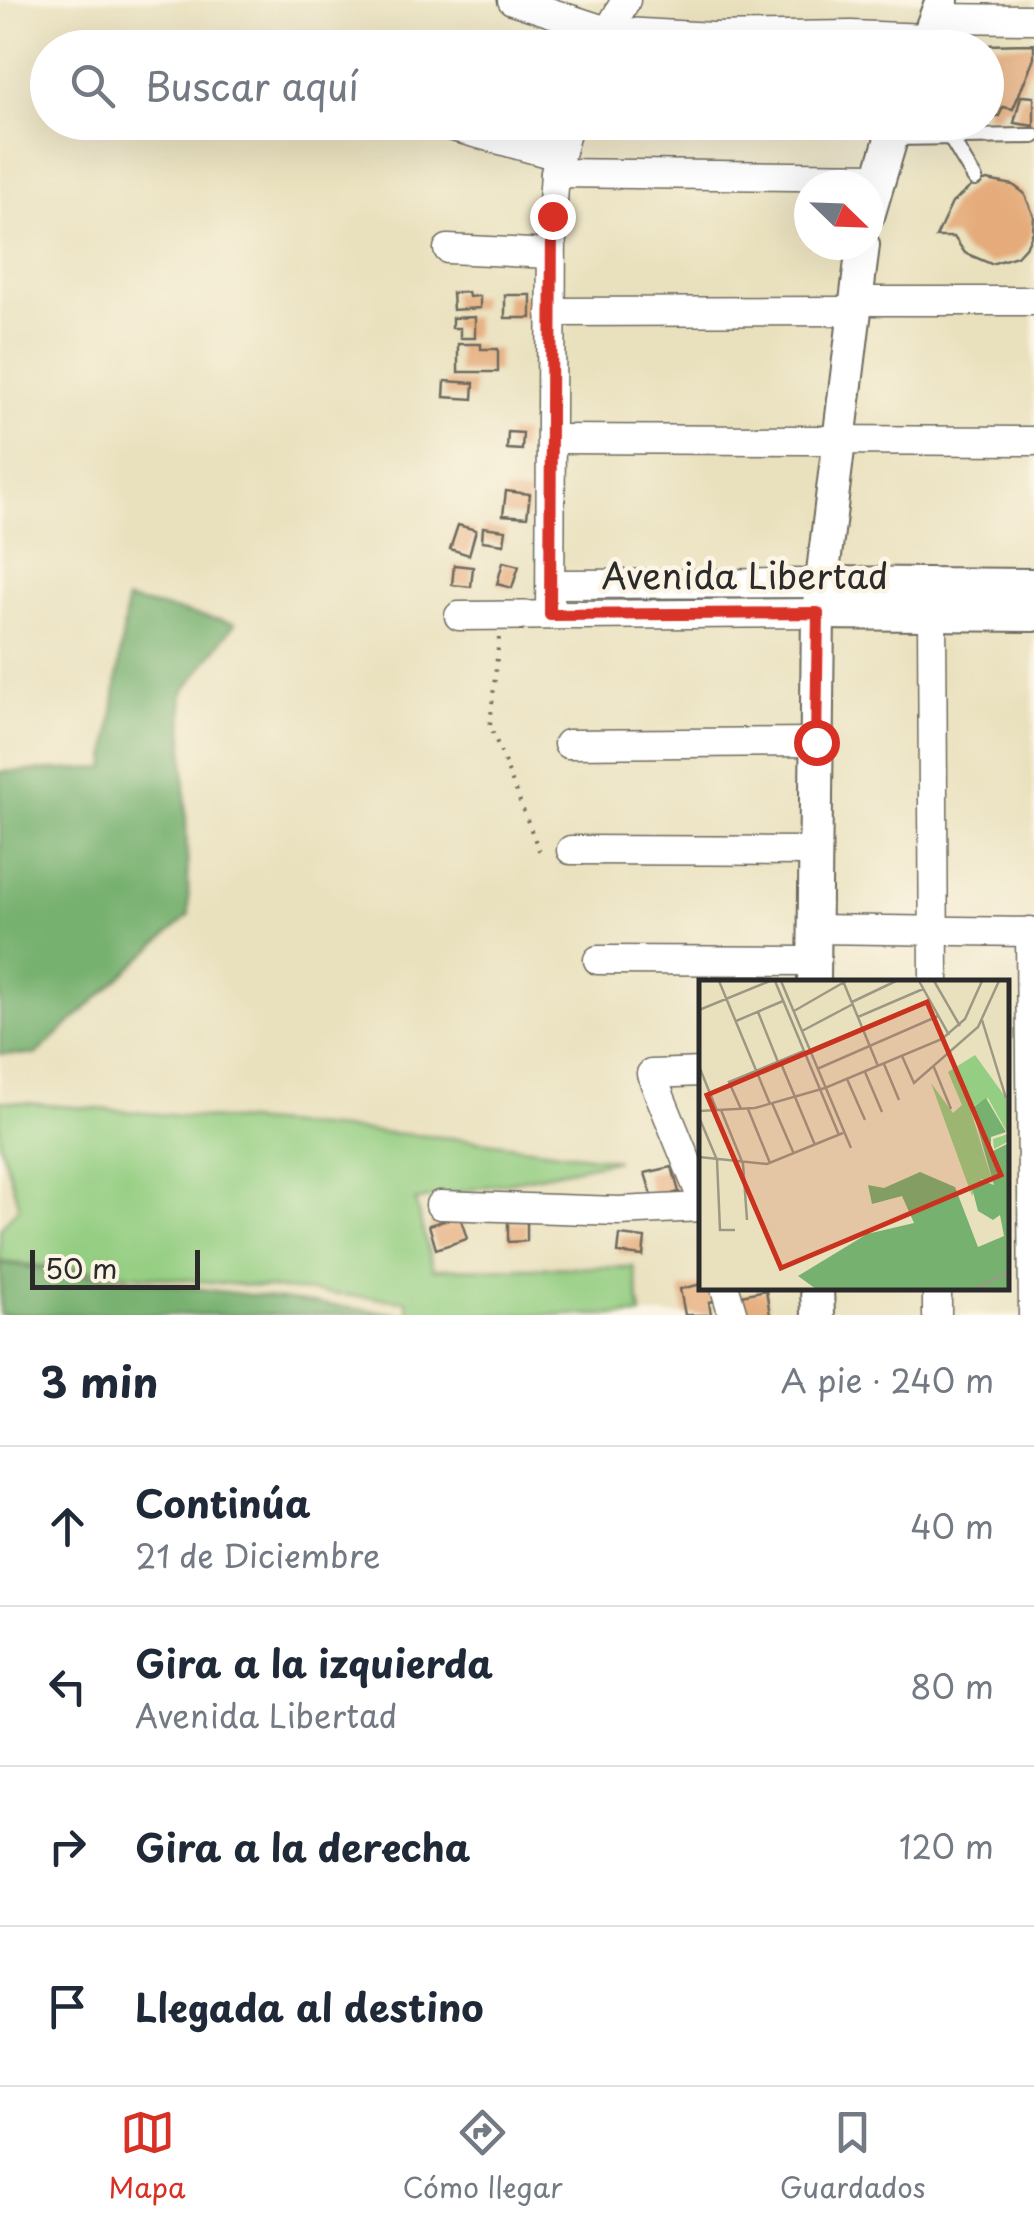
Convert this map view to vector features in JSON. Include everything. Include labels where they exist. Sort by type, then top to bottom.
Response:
[{"type":"street","points":[[512,0],[583,30]]},
{"type":"street","points":[[609,30],[626,0]]},
{"type":"street","points":[[896,30],[1034,19]]},
{"type":"street","points":[[488,140],[557,164],[794,174]]},
{"type":"street","points":[[551,584],[551,254],[557,164],[564,140]]},
{"type":"street","points":[[880,170],[891,140]]},
{"type":"street","points":[[448,249],[551,254]]},
{"type":"street","points":[[814,958],[820,598],[862,260]]},
{"type":"street","points":[[551,312],[1034,301]]},
{"type":"street","points":[[552,440],[1034,441]]},
{"type":"street","name":"Avenida Libertad","points":[[1034,584],[820,598],[550,615],[551,584],[820,598],[932,614],[1034,615]]},
{"type":"street","points":[[932,614],[934,980]]},
{"type":"street","points":[[459,616],[550,615]]},
{"type":"street","points":[[568,744],[816,742]]},
{"type":"street","points":[[571,850],[815,851]]},
{"type":"street","points":[[598,960],[814,958],[934,930],[1032,932],[1033,1315]]},
{"type":"street","points":[[699,1072],[651,1074],[699,1192]]},
{"type":"street","points":[[440,1205],[619,1210],[699,1207]]},
{"type":"street","points":[[726,1290],[732,1315]]},
{"type":"street","points":[[817,1290],[818,1315]]},
{"type":"lane","points":[[1004,136],[1034,136]]},
{"type":"lane","points":[[952,140],[975,179]]},
{"type":"path","points":[[501,616],[490,725],[540,854]]},
{"type":"green space","points":[[127,600],[235,623],[182,694],[189,915],[35,1055],[0,1054],[0,772],[106,768]]},
{"type":"green space","points":[[0,1101],[464,1139],[617,1160],[415,1201],[433,1269],[634,1267],[641,1315],[409,1315],[407,1301],[0,1262],[0,1229],[19,1206],[0,1143]]},
{"type":"green space","points":[[0,1263],[399,1314],[399,1315],[0,1315]]},
{"type":"building","points":[[1034,44],[1034,58],[1013,109],[1004,107],[1004,45]]},
{"type":"building","points":[[1021,96],[1034,97],[1034,126],[1014,123]]},
{"type":"building","points":[[987,180],[1013,185],[1024,193],[1034,216],[1027,245],[1017,256],[991,264],[965,253],[954,237],[936,237],[952,203],[974,184]]},
{"type":"building","points":[[468,292],[469,297],[480,296],[480,308],[453,310],[452,293]]},
{"type":"building","points":[[505,295],[531,295],[531,318],[505,318]]},
{"type":"building","points":[[475,317],[475,338],[460,338],[460,328],[452,328],[452,318]]},
{"type":"building","points":[[458,344],[498,349],[498,372],[458,372]]},
{"type":"building","points":[[445,381],[474,383],[473,399],[444,397]]},
{"type":"building","points":[[508,432],[523,433],[522,450],[507,449]]},
{"type":"building","points":[[506,491],[530,494],[527,517],[503,515]]},
{"type":"building","points":[[458,525],[476,530],[469,555],[450,549]]},
{"type":"building","points":[[483,527],[506,530],[504,544],[482,541]]},
{"type":"building","points":[[503,562],[519,566],[512,588],[497,584]]},
{"type":"building","points":[[454,565],[473,567],[471,587],[452,585]]},
{"type":"building","points":[[672,1167],[679,1192],[653,1199],[645,1173]]},
{"type":"building","points":[[460,1216],[467,1239],[436,1249],[429,1225]]},
{"type":"building","points":[[508,1222],[527,1222],[527,1241],[508,1242]]},
{"type":"building","points":[[620,1235],[645,1238],[643,1256],[618,1253]]},
{"type":"building","points":[[699,1285],[699,1290],[716,1290],[719,1300],[709,1302],[711,1315],[685,1315],[680,1289]]},
{"type":"building","points":[[766,1290],[770,1315],[745,1315],[741,1295]]},
{"type":"route","points":[[552,216],[550,615],[818,613],[816,742]]}]
